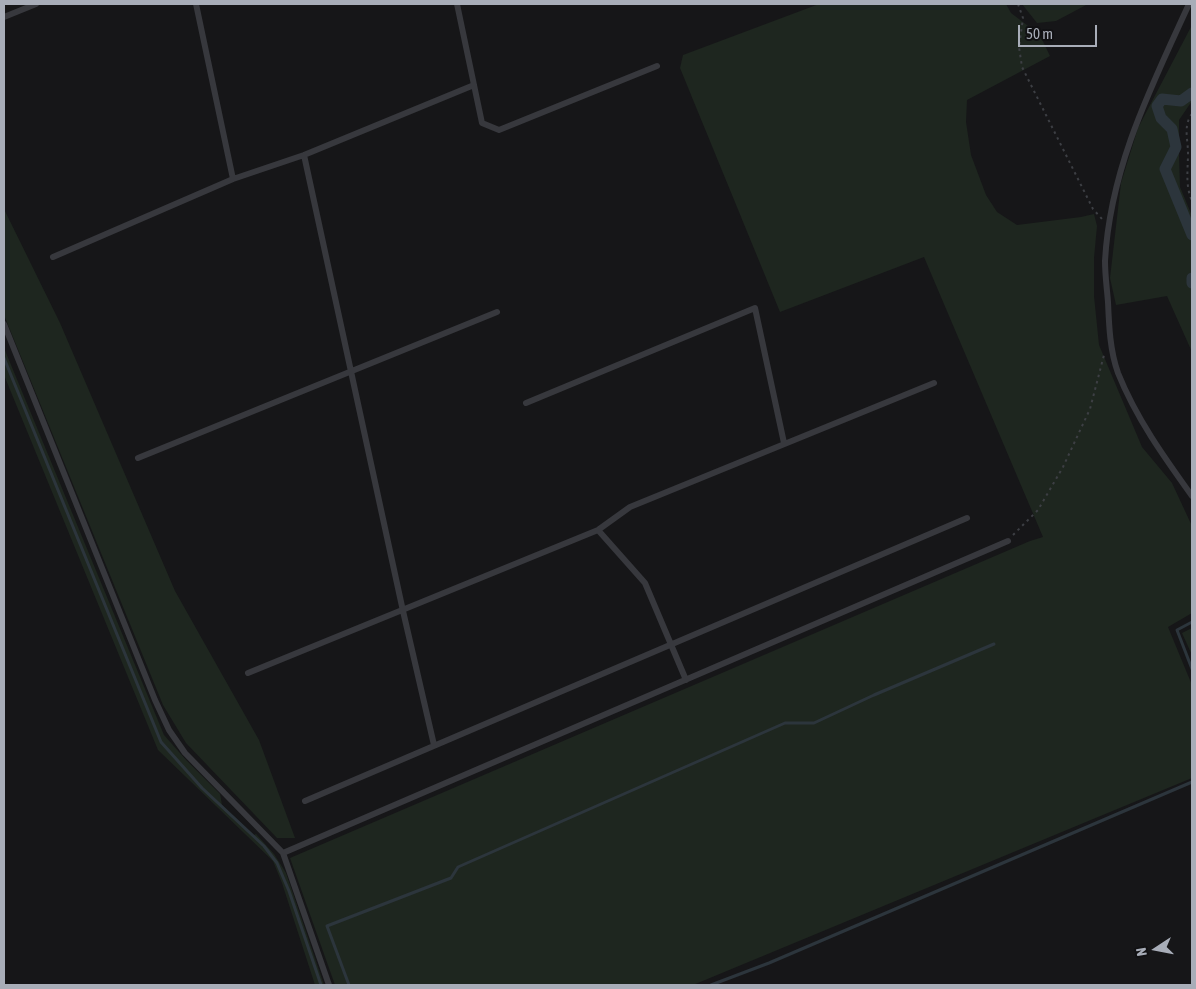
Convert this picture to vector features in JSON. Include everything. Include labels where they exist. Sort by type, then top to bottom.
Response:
[{"type":"lane","points":[[4,17],[36,4]]},
{"type":"lane","points":[[196,4],[234,179]]},
{"type":"lane","points":[[456,4],[482,123],[499,130],[657,66]]},
{"type":"lane","points":[[1189,4],[1144,104],[1125,153],[1110,222],[1105,262],[1110,337],[1118,372],[1134,408],[1154,442],[1192,496]]},
{"type":"lane","points":[[53,257],[234,179],[304,155],[474,85]]},
{"type":"lane","points":[[304,155],[402,611],[434,746]]},
{"type":"lane","points":[[526,403],[755,308],[784,443]]},
{"type":"lane","points":[[138,458],[498,312]]},
{"type":"lane","points":[[4,324],[155,700],[169,730],[185,753],[283,853],[329,985]]},
{"type":"lane","points":[[248,673],[598,530],[630,507],[934,383]]},
{"type":"lane","points":[[305,802],[967,518]]},
{"type":"lane","points":[[598,530],[645,583],[686,680]]},
{"type":"lane","points":[[283,853],[1008,541]]},
{"type":"path","points":[[1018,4],[1023,18],[1020,36],[1022,67],[1093,209],[1100,218],[1110,222]]},
{"type":"path","points":[[1192,114],[1187,128],[1187,179],[1192,201]]},
{"type":"path","points":[[1008,541],[1038,510],[1063,467],[1090,409],[1104,353]]},
{"type":"shaded area","points":[[819,4],[1006,4],[1011,13],[1040,35],[1050,56],[967,100],[966,122],[971,155],[986,195],[997,212],[1017,225],[1094,214],[1097,226],[1094,258],[1094,296],[1099,345],[1142,447],[1172,483],[1192,526],[1192,613],[1168,627],[1192,685],[1192,778],[693,985],[335,985],[290,858],[1043,537],[924,257],[780,312],[680,68],[683,55]]},
{"type":"shaded area","points":[[1022,4],[1088,4],[1056,21],[1037,23]]},
{"type":"shaded area","points":[[1192,25],[1192,101],[1179,120],[1179,155],[1180,187],[1192,216],[1192,352],[1167,296],[1116,305],[1110,278],[1121,183],[1138,128]]},
{"type":"shaded area","points":[[4,209],[60,323],[175,591],[259,740],[295,838],[277,838],[186,743],[163,705],[4,315]]},
{"type":"shaded area","points":[[4,348],[164,735],[220,794],[222,805],[252,836],[256,834],[274,854],[286,873],[324,985],[315,985],[273,861],[158,750],[4,375]]},
{"type":"shaded area","points":[[1192,628],[1192,655],[1182,633]]},
{"type":"waterway","points":[[1192,93],[1181,101],[1162,99],[1157,106],[1161,118],[1172,129],[1176,147],[1165,169],[1192,235]]},
{"type":"waterway","points":[[1192,278],[1192,283]]},
{"type":"waterway","points":[[4,358],[161,742],[202,788],[264,846],[277,863],[289,891],[321,985]]},
{"type":"waterway","points":[[1192,622],[1177,630],[1192,669]]},
{"type":"waterway","points":[[349,985],[327,926],[451,878],[458,867],[785,723],[814,723],[874,695],[994,644]]},
{"type":"waterway","points":[[711,985],[769,963],[1192,782]]}]
